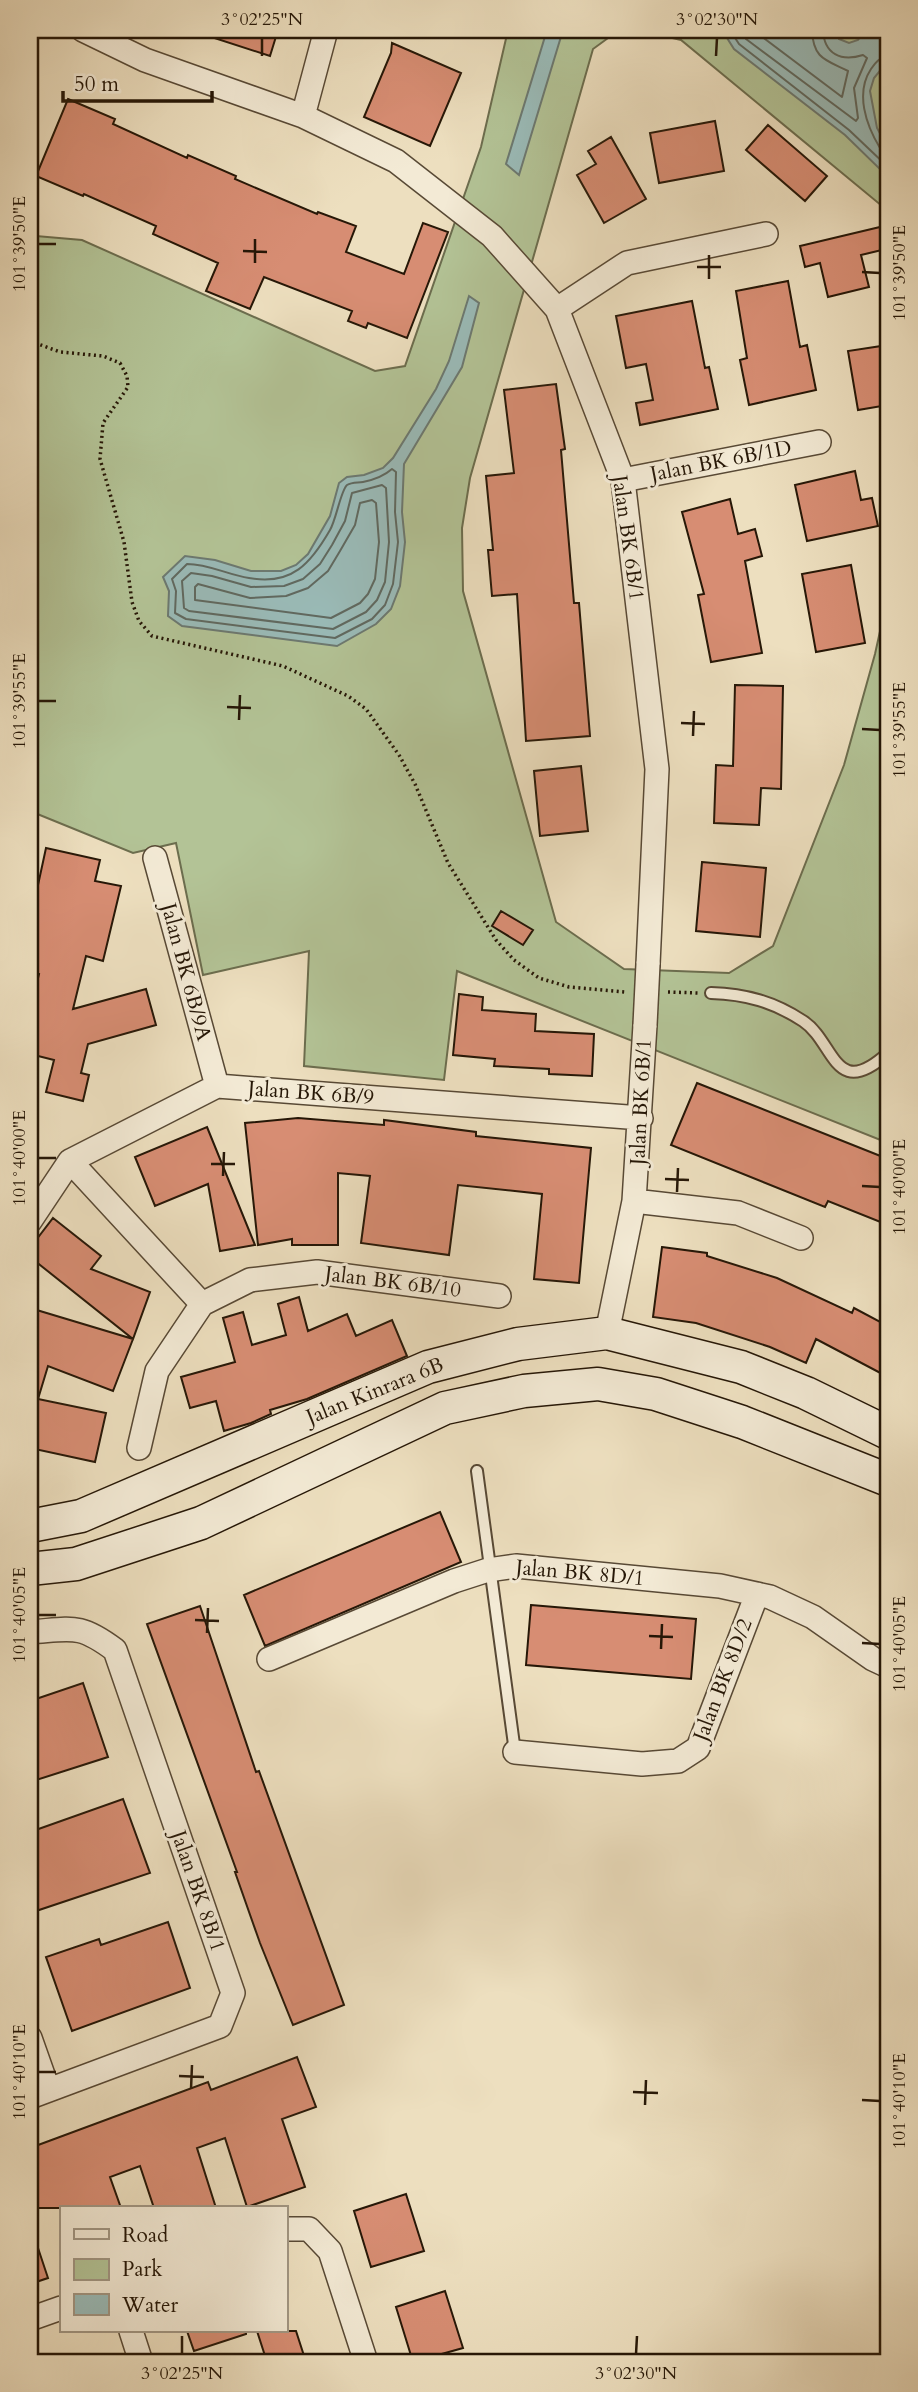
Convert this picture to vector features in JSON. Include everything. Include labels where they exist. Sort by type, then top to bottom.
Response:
[{"type":"street","name":"Jalan BK 6B/1","points":[[83,30],[145,60],[303,116],[396,161],[492,236],[558,309],[623,480],[657,769],[641,1118],[634,1201],[607,1333]]},
{"type":"street","points":[[303,116],[327,30]]},
{"type":"street","points":[[558,309],[628,264],[766,234]]},
{"type":"street","name":"Jalan BK 6B/1D","points":[[623,480],[819,442]]},
{"type":"street","name":"Jalan BK 6B/9A","points":[[155,858],[217,1086]]},
{"type":"street","name":"Jalan BK 6B/9","points":[[30,1221],[70,1161],[217,1086],[641,1118]]},
{"type":"street","points":[[70,1161],[202,1304]]},
{"type":"street","points":[[634,1201],[738,1213],[801,1238]]},
{"type":"street","name":"Jalan BK 6B/10","points":[[139,1448],[157,1371],[202,1304],[250,1280],[317,1272],[499,1296]]},
{"type":"street","name":"Jalan Kinrara 6B","points":[[30,1526],[81,1516],[428,1367],[518,1343],[607,1333],[741,1367],[806,1393],[888,1433]]},
{"type":"street","name":"Jalan Kinrara 6B","points":[[30,1569],[76,1564],[201,1523],[445,1408],[524,1391],[598,1384],[656,1394],[743,1422],[887,1477]]},
{"type":"street","name":"Jalan BK 8D/1","points":[[269,1659],[454,1581],[491,1569],[516,1566],[720,1586],[770,1597],[813,1617],[873,1659],[888,1666]]},
{"type":"street","name":"Jalan BK 8D/2","points":[[515,1752],[642,1764],[678,1761],[698,1748],[757,1594]]},
{"type":"street","name":"Jalan BK 8B/1","points":[[30,1632],[76,1629],[94,1634],[115,1650],[233,1993],[220,2026],[39,2093]]},
{"type":"street","points":[[30,2038],[39,2093]]},
{"type":"street","points":[[287,2229],[309,2229],[330,2251],[366,2362]]},
{"type":"street","points":[[30,2319],[60,2308]]},
{"type":"street","points":[[131,2332],[141,2362]]},
{"type":"lane","points":[[711,993],[763,999],[789,1013],[815,1031],[836,1064],[845,1069],[857,1071],[866,1068],[888,1053]]},
{"type":"lane","points":[[477,1471],[515,1752]]},
{"type":"path","points":[[30,341],[60,352],[103,356],[120,363],[127,376],[128,387],[103,423],[100,459],[124,542],[132,601],[139,621],[152,636],[283,666],[348,696],[366,709],[399,755],[449,863],[470,900],[496,940],[514,960],[539,978],[569,987],[629,992]]},
{"type":"path","points":[[657,992],[711,993]]},
{"type":"green space","points":[[508,30],[619,30],[593,49],[470,478],[462,528],[463,591],[556,922],[624,969],[729,973],[773,946],[844,765],[875,654],[888,595],[888,1143],[457,971],[444,1080],[304,1066],[309,951],[203,975],[176,843],[133,853],[30,811],[30,238],[36,236],[82,240],[375,371],[405,366],[481,147]]},
{"type":"green space","points":[[638,30],[888,30],[888,211],[681,40]]},
{"type":"water","points":[[547,30],[563,30],[519,175],[506,164]]},
{"type":"water","points":[[722,30],[838,30],[839,39],[849,43],[858,40],[865,30],[888,30],[888,61],[874,78],[870,91],[877,128],[888,148],[888,177],[845,135],[734,49]]},
{"type":"water","points":[[469,296],[479,303],[462,367],[404,464],[402,512],[405,542],[400,586],[391,609],[376,624],[337,646],[182,626],[168,616],[169,591],[163,577],[185,556],[215,560],[251,571],[281,571],[296,565],[308,554],[330,516],[339,483],[347,477],[364,475],[383,468],[393,458],[436,389],[449,361]]},
{"type":"building","points":[[199,30],[278,30],[270,56],[199,33]]},
{"type":"building","points":[[392,43],[461,73],[430,146],[364,117],[391,53]]},
{"type":"building","points":[[68,99],[115,119],[113,124],[187,158],[188,155],[236,176],[235,179],[317,214],[318,212],[356,226],[346,252],[404,274],[423,223],[448,232],[407,338],[368,323],[366,328],[348,321],[352,311],[264,277],[250,309],[206,291],[218,263],[153,234],[156,226],[36,176]]},
{"type":"building","points":[[715,121],[724,171],[659,183],[650,133]]},
{"type":"building","points":[[768,125],[827,176],[805,201],[746,150]]},
{"type":"building","points":[[611,137],[646,199],[604,223],[577,175],[596,164],[588,151]]},
{"type":"building","points":[[880,227],[886,249],[861,255],[869,287],[828,297],[820,263],[805,267],[800,246]]},
{"type":"building","points":[[788,281],[800,347],[807,345],[816,390],[749,405],[740,360],[747,358],[736,291]]},
{"type":"building","points":[[692,301],[705,368],[709,367],[718,409],[640,425],[636,403],[653,400],[646,364],[626,368],[616,316]]},
{"type":"building","points":[[888,345],[888,405],[858,410],[848,351]]},
{"type":"building","points":[[556,384],[565,449],[561,450],[574,603],[579,603],[590,736],[526,741],[517,594],[492,596],[488,550],[493,550],[486,476],[514,473],[504,390]]},
{"type":"building","points":[[855,471],[861,500],[872,498],[878,526],[807,541],[795,485]]},
{"type":"building","points":[[730,499],[738,534],[755,529],[762,556],[745,561],[762,653],[711,662],[698,595],[704,594],[682,512]]},
{"type":"building","points":[[851,565],[865,643],[816,652],[802,574]]},
{"type":"building","points":[[735,685],[783,686],[781,789],[761,788],[759,825],[714,823],[716,765],[733,766]]},
{"type":"building","points":[[581,766],[588,831],[540,836],[534,771]]},
{"type":"building","points":[[46,848],[100,860],[95,881],[121,886],[103,961],[86,956],[73,1009],[146,989],[156,1025],[88,1044],[81,1073],[89,1075],[83,1101],[46,1092],[54,1060],[30,1054],[30,1012],[39,974],[30,972],[30,922]]},
{"type":"building","points":[[702,862],[766,868],[760,937],[696,931]]},
{"type":"building","points":[[501,911],[533,930],[523,945],[492,926]]},
{"type":"building","points":[[459,994],[483,997],[482,1010],[536,1014],[535,1031],[594,1034],[592,1076],[549,1074],[549,1069],[494,1066],[495,1059],[453,1055]]},
{"type":"building","points":[[697,1083],[888,1159],[888,1225],[828,1201],[825,1207],[671,1145]]},
{"type":"building","points":[[298,1118],[384,1125],[384,1120],[476,1132],[476,1136],[591,1148],[579,1283],[534,1279],[542,1194],[458,1185],[449,1255],[361,1243],[370,1176],[338,1173],[338,1245],[292,1245],[292,1239],[258,1245],[245,1123]]},
{"type":"building","points":[[207,1127],[255,1245],[220,1251],[208,1184],[155,1206],[135,1157]]},
{"type":"building","points":[[53,1218],[101,1256],[91,1269],[150,1292],[133,1339],[30,1257],[30,1248]]},
{"type":"building","points":[[662,1247],[707,1253],[707,1256],[777,1278],[852,1313],[854,1308],[888,1326],[888,1377],[816,1339],[806,1363],[770,1347],[696,1323],[653,1317]]},
{"type":"building","points":[[299,1297],[308,1331],[347,1314],[356,1336],[392,1320],[407,1356],[307,1399],[270,1410],[271,1414],[251,1423],[224,1431],[216,1401],[190,1408],[181,1377],[235,1362],[223,1318],[243,1312],[252,1345],[286,1335],[278,1304]]},
{"type":"building","points":[[30,1308],[133,1339],[113,1391],[48,1366],[38,1399],[106,1413],[95,1462],[30,1448]]},
{"type":"building","points":[[440,1512],[461,1562],[265,1646],[244,1595]]},
{"type":"building","points":[[531,1605],[696,1619],[691,1679],[526,1665]]},
{"type":"building","points":[[200,1606],[256,1772],[259,1771],[344,2005],[293,2025],[260,1943],[147,1624]]},
{"type":"building","points":[[83,1683],[108,1757],[30,1782],[30,1701]]},
{"type":"building","points":[[123,1799],[150,1873],[30,1913],[30,1832]]},
{"type":"building","points":[[168,1922],[190,1988],[72,2031],[46,1957],[99,1939],[101,1945]]},
{"type":"building","points":[[297,2057],[316,2107],[282,2119],[305,2187],[247,2206],[225,2138],[197,2148],[215,2206],[153,2206],[140,2166],[110,2177],[120,2206],[30,2208],[30,2148],[208,2082],[211,2090]]},
{"type":"building","points":[[406,2194],[424,2251],[371,2267],[354,2211]]},
{"type":"building","points":[[30,2233],[33,2233],[48,2278],[30,2284]]},
{"type":"building","points":[[445,2291],[463,2348],[413,2362],[396,2307]]},
{"type":"building","points":[[296,2331],[306,2362],[267,2362],[257,2332]]},
{"type":"building","points":[[187,2332],[246,2332],[246,2334],[194,2351]]}]
